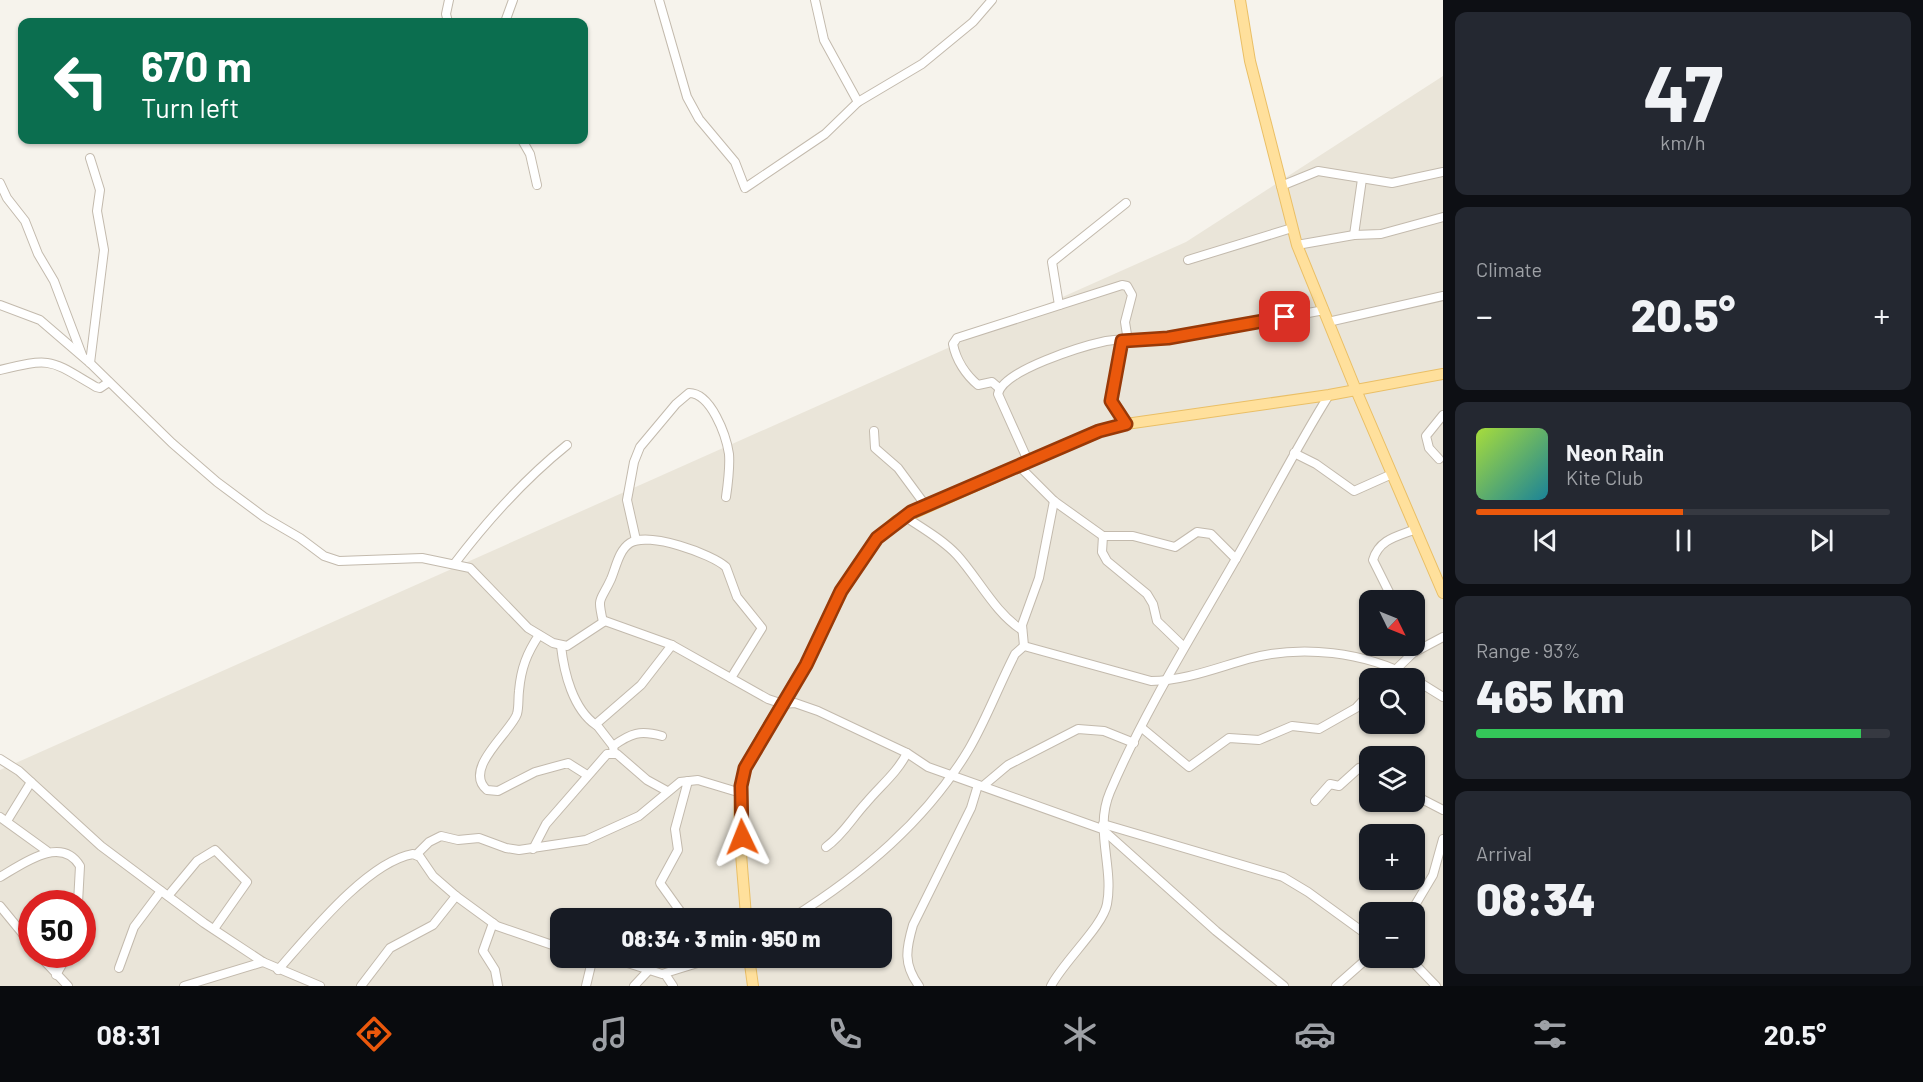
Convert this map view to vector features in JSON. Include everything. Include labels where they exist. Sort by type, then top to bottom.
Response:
[{"type":"main road","points":[[1240,0],[1250,61],[1297,245],[1443,593]]},
{"type":"main road","points":[[746,908],[741,793],[745,768],[829,622],[841,591],[861,558],[877,538],[904,516],[1099,431],[1126,424],[1329,395],[1443,374]]},
{"type":"main road","points":[[751,968],[753,986]]},
{"type":"street","points":[[447,18],[448,0]]},
{"type":"street","points":[[506,18],[513,0]]},
{"type":"street","points":[[659,0],[675,63],[692,109],[735,162],[745,188],[825,134],[858,102],[922,64],[973,21],[992,0]]},
{"type":"street","points":[[815,0],[824,40],[858,102]]},
{"type":"street","points":[[524,144],[530,154],[537,185]]},
{"type":"street","points":[[90,158],[100,190],[97,211],[104,250],[90,363]]},
{"type":"street","points":[[1281,186],[1318,171],[1392,183],[1443,172]]},
{"type":"street","points":[[1354,235],[1362,179]]},
{"type":"street","points":[[0,183],[7,198],[25,221],[38,254],[54,281],[82,356]]},
{"type":"street","points":[[1059,304],[1052,262],[1126,203]]},
{"type":"street","points":[[1297,245],[1354,235],[1381,234],[1443,217]]},
{"type":"street","points":[[1188,260],[1292,228]]},
{"type":"street","points":[[999,388],[993,383],[981,386],[974,382],[954,350],[954,341],[960,336],[1059,304],[1122,285],[1127,286],[1132,299],[1125,322],[1125,341],[1111,401],[1126,424]]},
{"type":"street","points":[[1056,286],[1070,301]]},
{"type":"street","points":[[1328,322],[1443,296]]},
{"type":"street","points":[[0,304],[40,320],[90,363],[172,443],[264,517],[324,556],[339,561],[422,558],[455,562],[470,568],[483,578],[528,628],[561,646]]},
{"type":"street","points":[[999,388],[1050,358],[1107,341],[1168,338],[1324,310]]},
{"type":"street","points":[[0,370],[44,361],[96,387],[100,388],[109,382]]},
{"type":"street","points":[[999,388],[998,397],[1025,465],[1054,501],[1102,536],[1133,536],[1175,547],[1197,532],[1211,534],[1236,559]]},
{"type":"street","points":[[636,540],[627,500],[634,462],[640,447],[676,404],[689,393],[700,394],[706,401],[725,439],[729,454],[726,497]]},
{"type":"street","points":[[1051,986],[1106,911],[1108,868],[1103,826],[1108,796],[1184,647],[1329,395]]},
{"type":"street","points":[[1442,460],[1429,448],[1426,436],[1443,415]]},
{"type":"street","points":[[874,431],[875,448],[898,468],[926,506]]},
{"type":"street","points":[[455,562],[519,491],[528,477],[567,445]]},
{"type":"street","points":[[1294,453],[1316,464],[1354,491],[1392,474]]},
{"type":"street","points":[[1024,646],[1022,630],[1039,578],[1054,501]]},
{"type":"street","points":[[904,516],[944,543],[1006,616],[1022,630]]},
{"type":"street","points":[[1388,590],[1373,560],[1375,553],[1385,542],[1416,529]]},
{"type":"street","points":[[1102,536],[1102,552],[1107,561],[1147,594],[1153,604],[1157,621],[1184,647]]},
{"type":"street","points":[[603,621],[598,601],[621,554],[629,543],[636,540],[691,549],[726,567],[737,597],[762,628],[731,678]]},
{"type":"street","points":[[603,621],[672,645],[783,704],[795,703],[818,711],[907,753],[928,767],[1103,826],[1283,877],[1359,929]]},
{"type":"street","points":[[561,646],[590,633],[603,621]]},
{"type":"street","points":[[539,635],[526,654],[517,714],[489,751],[482,771],[482,784],[487,790],[496,792],[535,772],[568,763],[587,775]]},
{"type":"street","points":[[1425,644],[1443,637]]},
{"type":"street","points":[[596,725],[641,685],[672,645]]},
{"type":"street","points":[[561,646],[567,678],[578,705],[614,750],[647,780],[667,790]]},
{"type":"street","points":[[808,908],[839,889],[869,866],[953,774],[985,720],[1015,654],[1024,646],[1036,647],[1150,681],[1167,681],[1252,658],[1301,652],[1355,656],[1393,668]]},
{"type":"street","points":[[1425,685],[1443,697]]},
{"type":"street","points":[[1142,729],[1189,767],[1228,738],[1259,740],[1292,726],[1319,729],[1359,705]]},
{"type":"street","points":[[919,986],[906,963],[907,945],[913,925],[981,785],[1008,765],[1078,729],[1104,731],[1134,743]]},
{"type":"street","points":[[533,849],[546,824],[600,759],[635,732],[662,736]]},
{"type":"street","points":[[826,847],[849,826],[859,810],[900,766],[907,753]]},
{"type":"street","points":[[0,759],[19,771],[101,846],[214,929],[263,962],[320,986]]},
{"type":"street","points":[[1315,801],[1330,784],[1338,787],[1359,768]]},
{"type":"street","points":[[278,970],[362,881],[405,856],[416,855],[429,842],[441,836],[458,840],[479,838],[506,848],[533,849],[586,840],[627,823],[646,811],[676,784],[688,781],[706,782],[741,793]]},
{"type":"street","points":[[678,908],[660,883],[678,850],[675,829],[688,781]]},
{"type":"street","points":[[31,782],[4,819],[47,851],[60,853],[79,864],[78,890]]},
{"type":"street","points":[[1425,801],[1443,810]]},
{"type":"street","points":[[1103,826],[1216,931],[1284,986]]},
{"type":"street","points":[[1417,902],[1433,875],[1443,839]]},
{"type":"street","points":[[119,968],[134,927],[197,861],[215,850],[247,882],[214,929]]},
{"type":"street","points":[[0,877],[47,851]]},
{"type":"street","points":[[416,855],[433,876],[493,923],[550,944]]},
{"type":"street","points":[[361,986],[390,948],[433,925],[456,896]]},
{"type":"street","points":[[0,906],[18,928]]},
{"type":"street","points":[[493,923],[483,951],[495,970],[498,986]]},
{"type":"street","points":[[184,986],[263,962]]},
{"type":"street","points":[[1336,986],[1359,966]]},
{"type":"street","points":[[50,968],[68,986]]},
{"type":"street","points":[[56,975],[60,968]]},
{"type":"street","points":[[586,986],[590,968]]},
{"type":"street","points":[[640,968],[665,974],[683,968]]},
{"type":"street","points":[[1419,968],[1436,986]]},
{"type":"street","points":[[634,986],[648,971]]},
{"type":"street","points":[[665,974],[673,986]]},
{"type":"shaded area","points":[[1443,76],[1443,986],[0,986],[0,770],[1186,242]]},
{"type":"route","points":[[742,837],[741,786],[745,768],[806,665],[829,622],[841,591],[861,558],[877,538],[896,521],[911,512],[1043,458],[1099,431],[1126,424],[1111,401],[1116,385],[1122,341],[1168,338],[1285,317]]}]
